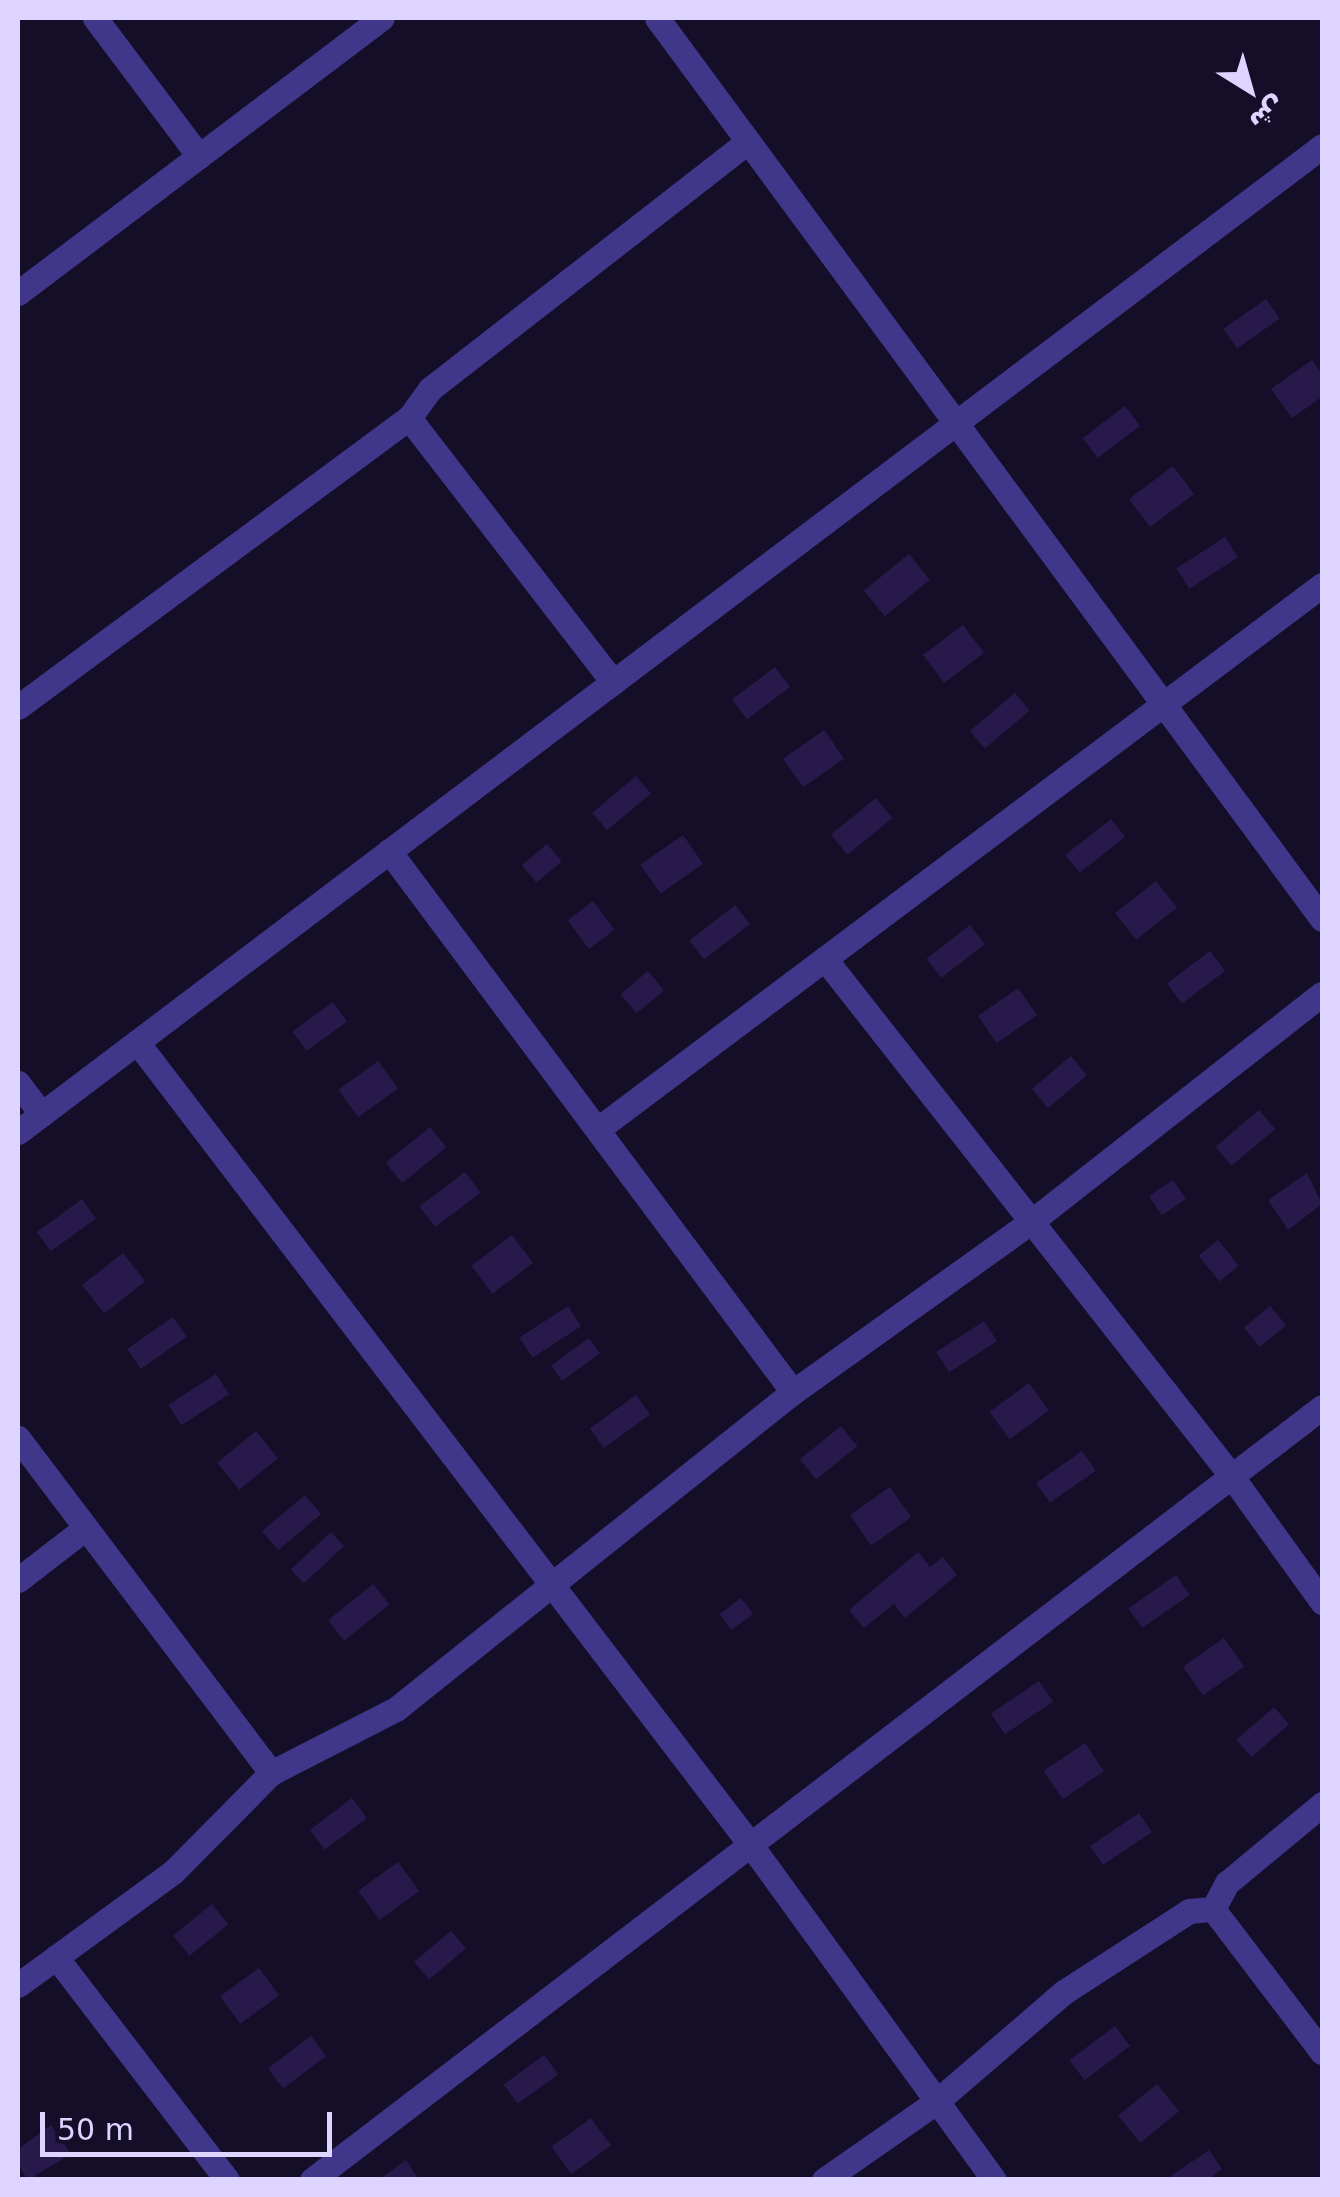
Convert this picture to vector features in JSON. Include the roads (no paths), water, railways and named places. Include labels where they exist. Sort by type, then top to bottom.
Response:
[{"type":"street","points":[[94,18],[199,156]]},
{"type":"street","points":[[18,293],[382,18]]},
{"type":"street","points":[[657,18],[1322,918]]},
{"type":"street","points":[[18,706],[408,418],[430,390],[748,140]]},
{"type":"street","points":[[18,1132],[1322,146]]},
{"type":"street","points":[[408,418],[613,682]]},
{"type":"street","points":[[598,1130],[1322,586]]},
{"type":"street","points":[[389,851],[793,1392]]},
{"type":"street","points":[[825,959],[1232,1476],[1322,1602]]},
{"type":"street","points":[[18,1986],[173,1872],[272,1773],[396,1708],[546,1584],[793,1392],[1032,1221],[1322,994]]},
{"type":"street","points":[[137,1042],[546,1584],[750,1844],[994,2180]]},
{"type":"street","points":[[18,1082],[40,1114]]},
{"type":"street","points":[[312,2180],[1322,1407]]},
{"type":"street","points":[[18,1438],[272,1773]]},
{"type":"street","points":[[18,1580],[84,1529]]},
{"type":"street","points":[[1213,1909],[1227,1883],[1322,1804]]},
{"type":"street","points":[[1213,1909],[1322,2052]]},
{"type":"street","points":[[824,2180],[936,2102],[1064,1992],[1188,1911],[1213,1909]]},
{"type":"street","points":[[56,1957],[227,2180]]}]
